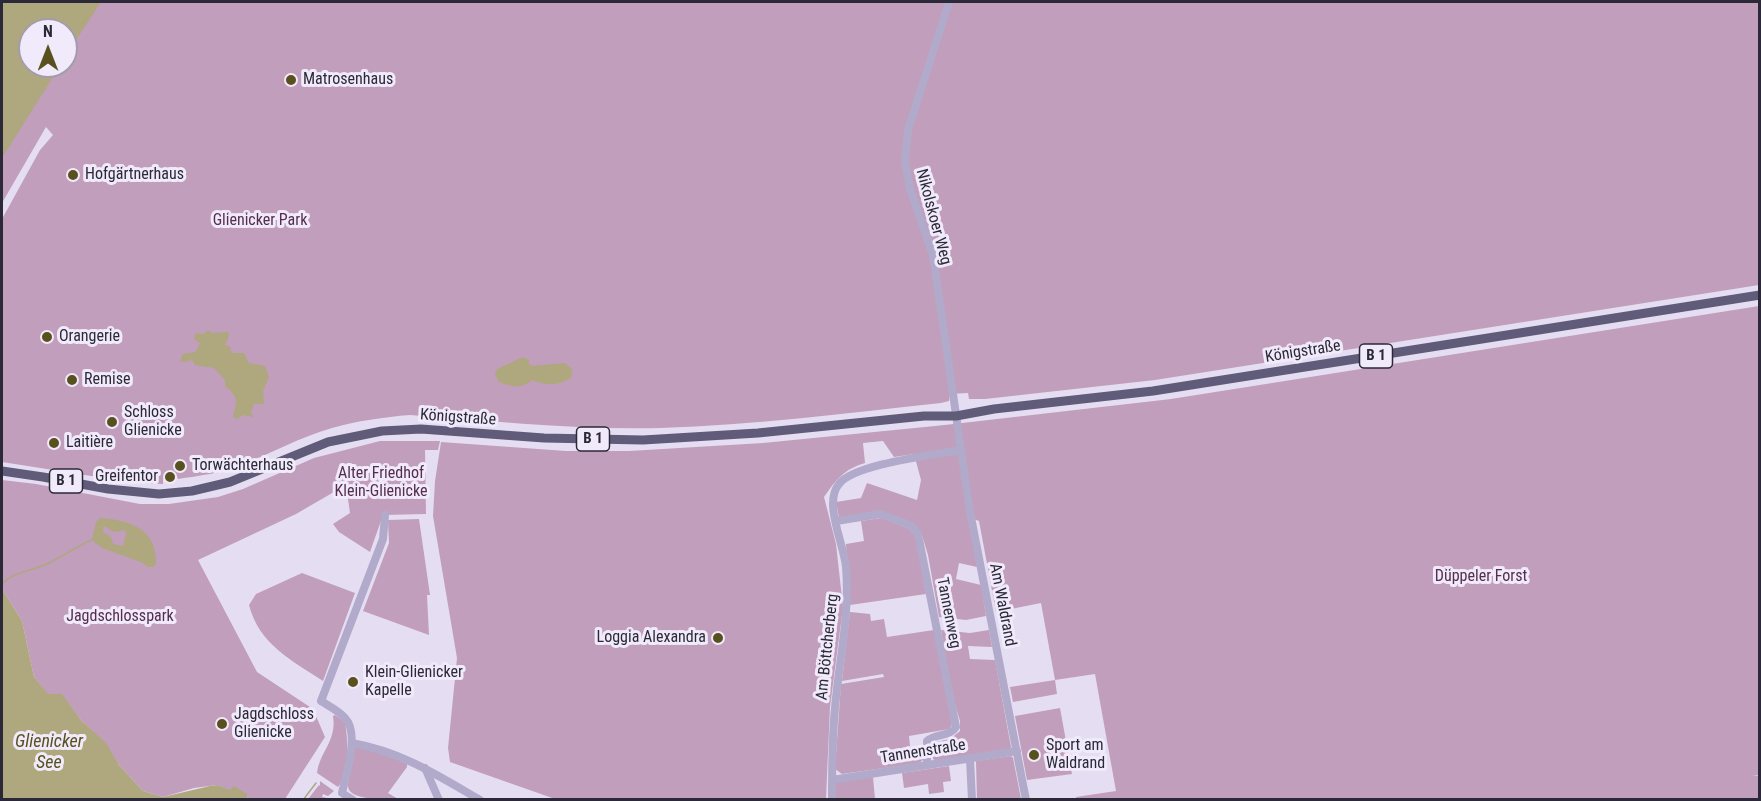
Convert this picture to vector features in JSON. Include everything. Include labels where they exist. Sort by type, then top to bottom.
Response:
[{"type":"main road","name":"Königstraße","points":[[2,471],[108,489],[159,494],[192,491],[230,482],[319,445],[345,437],[382,431],[421,429],[544,438],[643,440],[758,433],[1153,391],[1760,296]]},
{"type":"street","name":"Nikolskoer Weg","points":[[949,2],[908,130],[905,160],[910,189],[933,255],[956,412]]},
{"type":"street","name":"Am Waldrand","points":[[956,412],[970,512],[1026,800]]},
{"type":"street","name":"Am Böttcherberg","points":[[832,800],[835,707],[848,606],[844,551],[832,507],[837,486],[845,478],[864,469],[960,450]]},
{"type":"street","name":"Tannenweg","points":[[836,521],[880,514],[909,525],[918,534],[956,726],[950,733],[931,737],[927,741],[927,765]]},
{"type":"street","points":[[353,800],[342,793],[352,743],[351,729],[346,718],[321,700],[383,539],[386,515]]},
{"type":"street","points":[[352,743],[395,754],[425,768],[480,800]]},
{"type":"street","name":"Tannenstraße","points":[[832,780],[1017,752]]},
{"type":"street","points":[[970,759],[972,800]]},
{"type":"street","points":[[425,768],[439,800]]},
{"type":"green space","name":"Glienicker Park","points":[[89,2],[1759,2],[1759,285],[1155,380],[985,399],[969,399],[968,393],[950,394],[949,401],[941,403],[801,418],[660,428],[597,428],[410,415],[390,417],[332,428],[226,470],[178,479],[176,474],[163,479],[163,484],[136,483],[2,462],[2,219],[40,150],[53,135],[46,127],[2,203],[2,141],[42,78],[78,78],[78,20]]},
{"type":"green space","name":"Düppeler Forst","points":[[1759,306],[1760,775],[1752,776],[1759,776],[1759,799],[1076,799],[1076,797],[1116,791],[1095,674],[1055,680],[1041,603],[996,612],[979,521],[968,517],[977,567],[959,563],[956,579],[981,585],[986,616],[966,620],[939,617],[928,555],[921,532],[913,523],[882,512],[839,518],[836,502],[861,498],[867,483],[917,500],[921,480],[914,454],[894,457],[883,441],[863,443],[865,463],[851,468],[841,476],[824,497],[836,544],[843,607],[830,707],[826,799],[555,799],[450,762],[448,748],[457,658],[433,516],[441,442],[566,451],[629,451],[763,443],[945,425],[1171,399]]},
{"type":"green space","name":"Jagdschlosspark","points":[[380,441],[440,441],[438,450],[425,450],[426,514],[383,515],[370,552],[339,532],[333,524],[350,513],[346,485],[296,514],[198,560],[257,672],[313,709],[325,737],[285,799],[247,799],[217,785],[194,788],[163,797],[143,791],[62,695],[48,695],[34,677],[22,621],[2,589],[2,480],[36,484],[140,504],[169,504],[218,497],[243,489],[314,458]]},
{"type":"green space","points":[[881,518],[915,533],[926,594],[850,605],[846,544],[864,541],[861,521]]},
{"type":"green space","points":[[419,519],[430,595],[427,595],[429,635],[363,611],[389,543],[388,520]]},
{"type":"green space","points":[[302,573],[355,593],[323,681],[288,658],[268,641],[254,619],[249,605],[256,594]]},
{"type":"green space","points":[[850,612],[870,614],[871,621],[884,619],[887,637],[934,630],[952,725],[949,729],[909,736],[910,746],[907,746],[907,749],[923,747],[923,760],[919,763],[842,774],[835,769],[841,684],[884,677],[883,674],[842,681]]},
{"type":"green space","points":[[941,630],[970,633],[989,630],[992,647],[968,646],[970,659],[995,660],[1011,747],[1009,750],[936,761],[933,759],[932,743],[950,739],[960,731],[960,721],[952,694]]},
{"type":"green space","points":[[1055,680],[1057,694],[1013,702],[1010,687]]},
{"type":"green space","points":[[1060,708],[1072,774],[1027,780],[1015,716]]},
{"type":"green space","points":[[333,716],[345,722],[347,747],[345,774],[338,787],[317,773],[333,732]]},
{"type":"green space","points":[[355,746],[382,752],[407,764],[388,793],[398,799],[367,798],[353,794],[349,790]]},
{"type":"green space","points":[[1011,756],[1021,799],[977,799],[976,761]]},
{"type":"green space","points":[[949,766],[951,781],[943,782],[944,792],[929,794],[928,784],[904,788],[902,773]]},
{"type":"green space","points":[[873,777],[875,799],[835,800],[836,783]]},
{"type":"green space","points":[[320,781],[334,791],[328,796],[323,794],[322,797],[332,799],[308,799],[320,786]]},
{"type":"water","points":[[2,2],[101,2],[78,37],[78,18],[18,18],[18,78],[52,78],[2,158]]},
{"type":"water","points":[[209,330],[211,333],[228,332],[229,336],[225,345],[231,347],[230,350],[233,353],[244,353],[249,363],[265,366],[269,377],[263,391],[264,404],[254,404],[251,411],[253,417],[243,415],[237,419],[233,417],[235,396],[225,386],[225,380],[214,368],[195,365],[192,360],[180,361],[183,354],[197,350],[200,343],[194,339],[196,333],[203,334]]},
{"type":"water","points":[[523,357],[529,360],[532,366],[565,363],[572,369],[571,378],[552,384],[532,380],[524,385],[516,386],[499,382],[495,374],[497,369]]},
{"type":"water","points":[[100,518],[111,519],[139,528],[152,542],[156,564],[148,567],[102,548],[92,540],[96,522]],"holes":[[[104,526],[114,532],[125,530],[123,546],[113,544],[111,537],[103,532]]]},
{"type":"water","name":"Glienicker See","points":[[2,589],[22,621],[34,677],[48,694],[62,694],[81,720],[106,743],[119,765],[143,791],[163,797],[210,786],[217,785],[230,790],[234,786],[247,794],[247,799],[2,799]]},
{"type":"waterway","points":[[2,584],[12,576],[43,566],[92,540]]},
{"type":"waterway","points":[[303,800],[316,783]]},
{"type":"place","name":"Matrosenhaus","points":[[291,80]]},
{"type":"place","name":"Hofgärtnerhaus","points":[[73,175]]},
{"type":"place","name":"Orangerie","points":[[47,337]]},
{"type":"place","name":"Remise","points":[[72,380]]},
{"type":"place","name":"Schloss Glienicke","points":[[112,422]]},
{"type":"place","name":"Laitière","points":[[54,443]]},
{"type":"place","name":"Torwächterhaus","points":[[180,466]]},
{"type":"place","name":"Greifentor","points":[[170,477]]},
{"type":"place","name":"Loggia Alexandra","points":[[718,638]]},
{"type":"place","name":"Klein-Glienicker Kapelle","points":[[353,682]]},
{"type":"place","name":"Jagdschloss Glienicke","points":[[222,724]]},
{"type":"place","name":"Sport am Waldrand","points":[[1034,755]]},
{"type":"park label","name":"Alter Friedhof Klein-Glienicke","points":[[381,483]]}]
